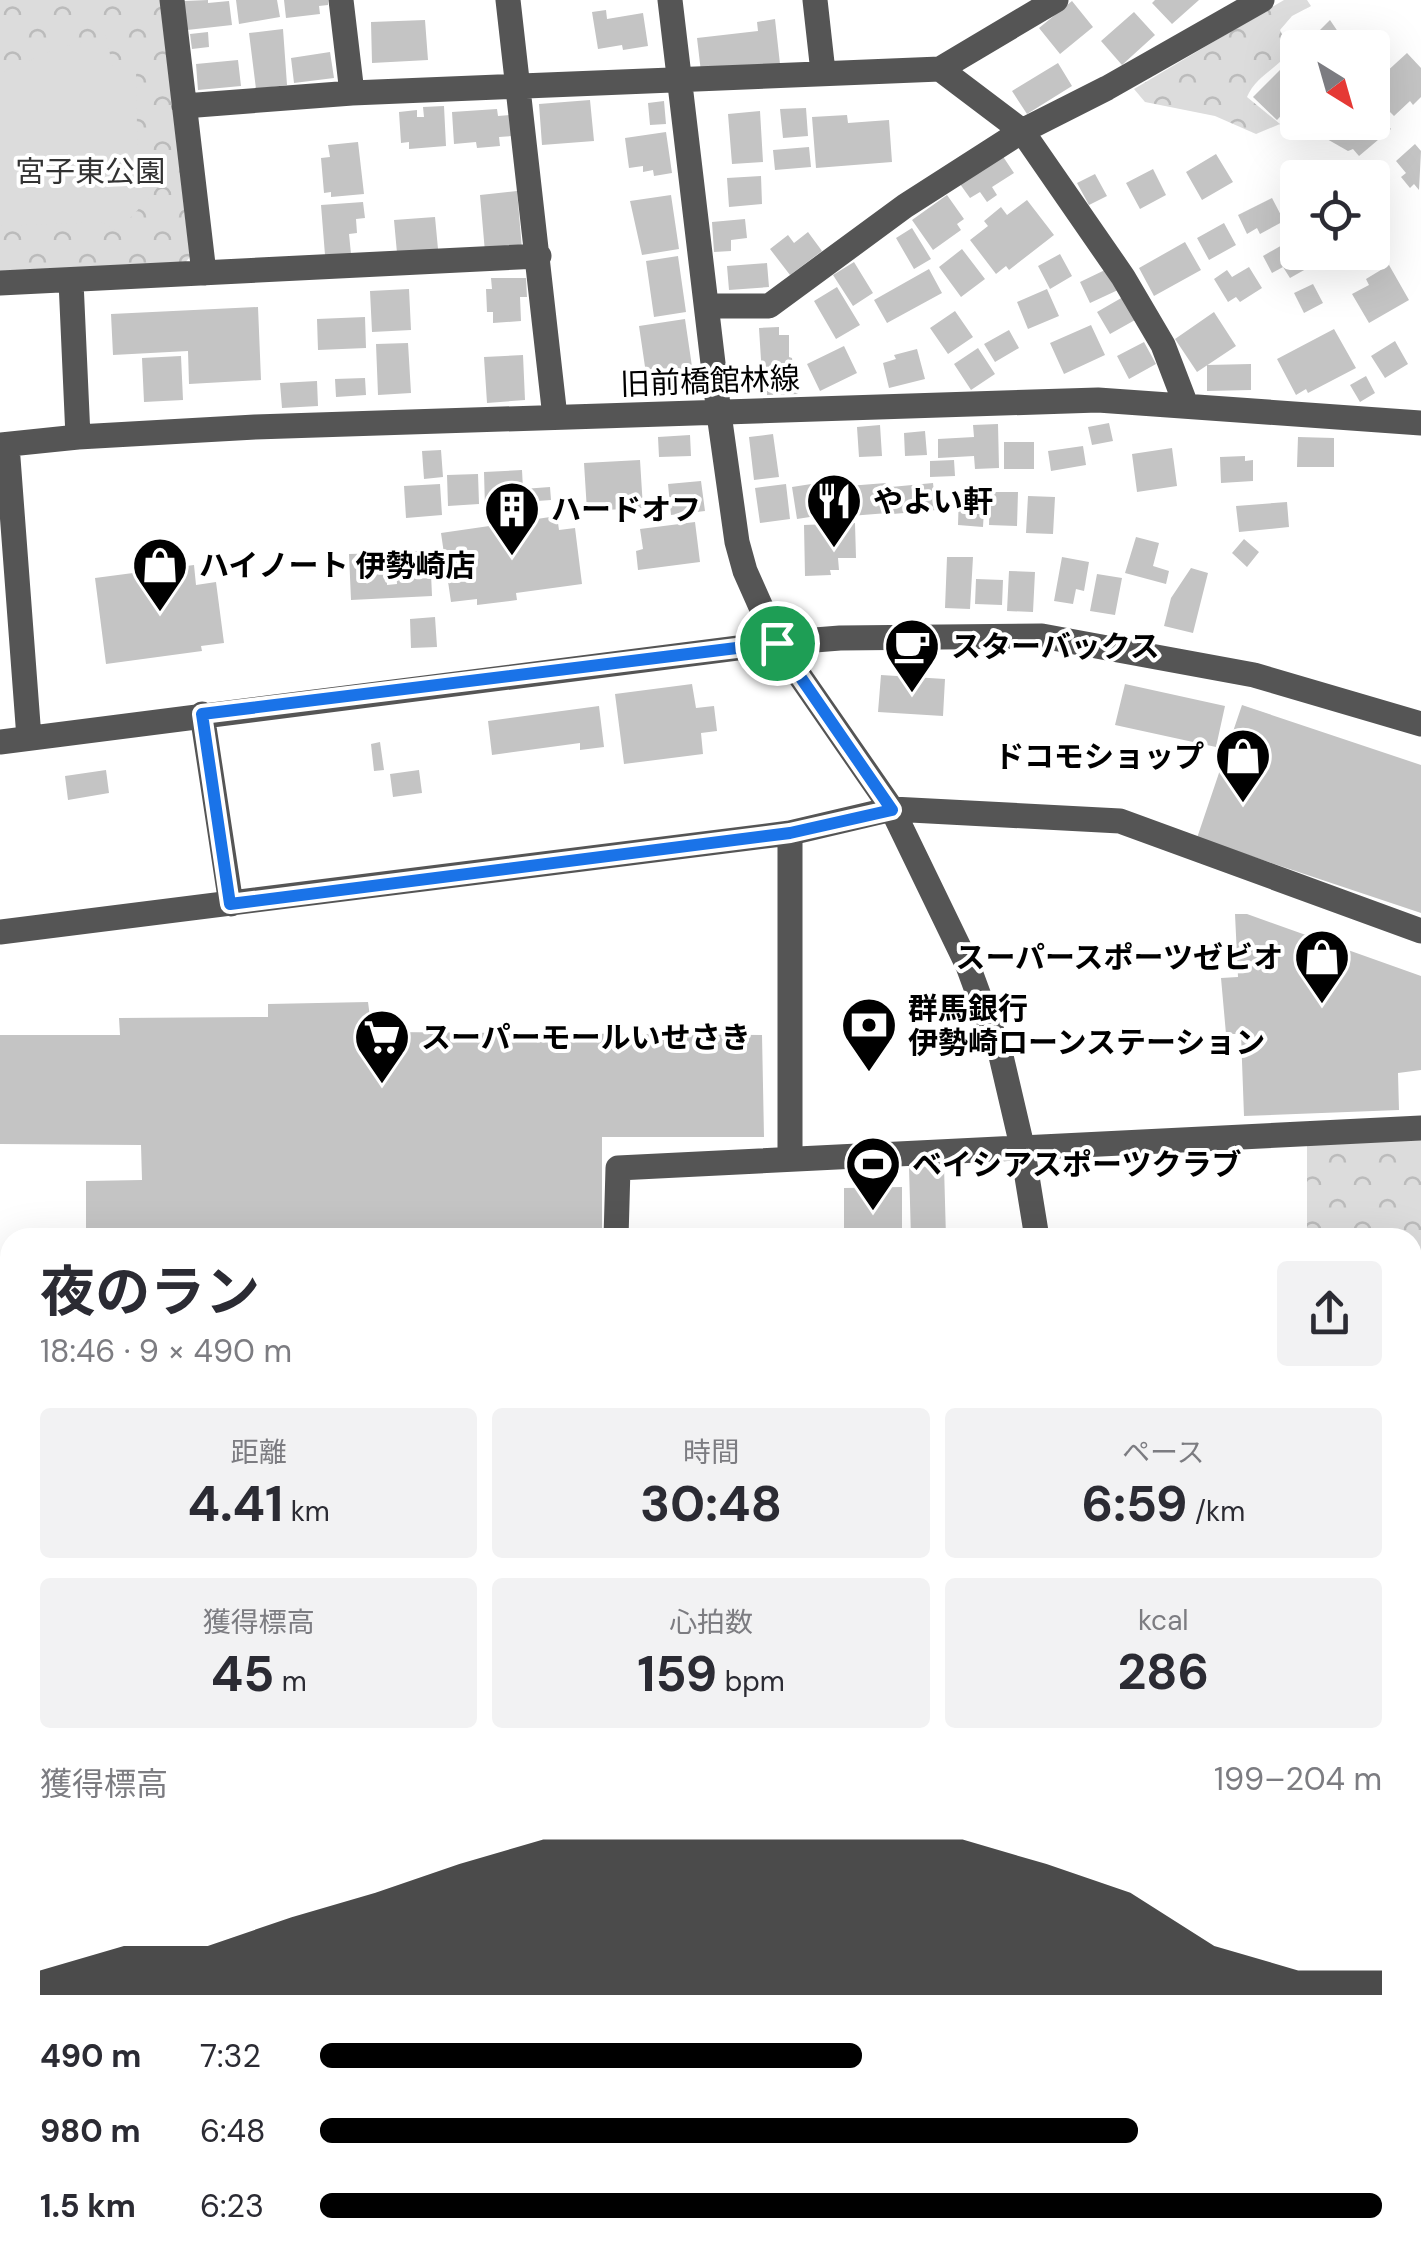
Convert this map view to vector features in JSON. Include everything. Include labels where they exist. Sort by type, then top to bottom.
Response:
[{"type":"street","points":[[172,0],[204,273]]},
{"type":"street","points":[[340,0],[352,94]]},
{"type":"street","points":[[508,0],[555,417]]},
{"type":"street","points":[[670,0],[738,542],[758,606],[777,643],[892,810],[968,966],[1002,1056],[1035,1228]]},
{"type":"street","points":[[815,0],[823,72]]},
{"type":"street","points":[[184,106],[352,94],[940,69],[1056,0]]},
{"type":"street","points":[[708,306],[769,306],[906,206],[1022,131],[1262,0]]},
{"type":"street","points":[[940,69],[1022,131],[1124,276],[1164,345],[1186,405]]},
{"type":"street","points":[[0,283],[538,256]]},
{"type":"street","points":[[72,281],[78,437]]},
{"type":"street","name":"旧前橋館林線","points":[[4,445],[273,426],[1098,400],[1421,423]]},
{"type":"street","points":[[4,445],[9,602],[29,738]]},
{"type":"street","points":[[0,742],[840,638],[1042,636],[1254,675],[1421,724]]},
{"type":"street","points":[[202,714],[230,904]]},
{"type":"street","points":[[0,932],[790,833],[892,810],[1120,821],[1421,931]]},
{"type":"street","points":[[790,833],[790,1158]]},
{"type":"street","points":[[616,1228],[618,1168],[1421,1128]]},
{"type":"green space","name":"宮子東公園","points":[[0,0],[160,0],[190,257],[183,265],[0,271]]},
{"type":"green space","points":[[1284,0],[1307,0],[1311,6],[1292,16],[1280,30],[1280,62],[1256,83],[1247,97],[1280,124],[1256,134],[1215,116],[1145,102],[1134,89]]},
{"type":"green space","points":[[106,35],[113,69],[136,68],[138,185],[149,198],[118,231],[103,222],[0,226],[0,74],[56,49]]},
{"type":"green space","points":[[1421,1140],[1421,1228],[1307,1228],[1307,1144]]},
{"type":"building","points":[[236,0],[277,0],[280,17],[239,24]]},
{"type":"building","points":[[284,0],[328,0],[328,5],[319,6],[320,14],[286,18]]},
{"type":"building","points":[[1199,0],[1172,24],[1152,3]]},
{"type":"building","points":[[184,1],[229,1],[232,25],[187,30]]},
{"type":"building","points":[[1072,1],[1093,27],[1060,54],[1039,28]]},
{"type":"building","points":[[606,10],[607,19],[643,13],[648,46],[598,49],[592,12]]},
{"type":"building","points":[[1134,12],[1155,35],[1122,65],[1101,41]]},
{"type":"building","points":[[775,19],[780,64],[701,72],[697,38],[758,31],[757,22]]},
{"type":"building","points":[[425,20],[428,60],[372,63],[371,22]]},
{"type":"building","points":[[1330,20],[1337,30],[1320,30]]},
{"type":"building","points":[[283,29],[287,85],[256,89],[249,33]]},
{"type":"building","points":[[208,32],[209,47],[192,49],[190,34]]},
{"type":"building","points":[[330,52],[334,78],[294,83],[291,58]]},
{"type":"building","points":[[1407,53],[1421,68],[1421,97],[1413,105],[1410,101],[1394,116],[1390,112],[1390,69]]},
{"type":"building","points":[[238,60],[241,86],[198,90],[196,64]]},
{"type":"building","points":[[1058,63],[1072,86],[1027,114],[1012,91]]},
{"type":"building","points":[[1280,70],[1277,120],[1253,97]]},
{"type":"building","points":[[590,100],[594,141],[542,145],[539,104]]},
{"type":"building","points":[[664,101],[666,124],[650,125],[648,103]]},
{"type":"building","points":[[444,106],[446,146],[409,149],[409,142],[401,143],[399,112],[417,110],[417,117],[424,117],[423,107]]},
{"type":"building","points":[[806,108],[808,136],[783,138],[780,109]]},
{"type":"building","points":[[497,109],[498,116],[511,115],[512,136],[499,137],[500,146],[454,144],[452,112]]},
{"type":"building","points":[[760,111],[763,162],[732,164],[728,114]]},
{"type":"building","points":[[847,115],[848,123],[889,120],[892,162],[816,168],[812,117]]},
{"type":"building","points":[[666,132],[672,173],[654,176],[653,170],[643,172],[643,166],[629,168],[625,138]]},
{"type":"building","points":[[1329,140],[1378,140],[1359,156],[1353,149],[1348,151]]},
{"type":"building","points":[[358,142],[364,194],[331,197],[331,192],[324,193],[321,158],[330,157],[328,145]]},
{"type":"building","points":[[1415,144],[1421,151],[1419,190],[1414,184],[1410,188],[1401,177],[1406,173],[1396,161]]},
{"type":"building","points":[[809,147],[811,167],[775,170],[773,150]]},
{"type":"building","points":[[1216,154],[1233,182],[1202,200],[1186,172]]},
{"type":"building","points":[[1002,155],[1014,173],[992,187],[997,195],[987,202],[980,192],[970,198],[960,184]]},
{"type":"building","points":[[1153,169],[1166,195],[1140,209],[1126,183]]},
{"type":"building","points":[[1095,174],[1107,196],[1089,205],[1077,183]]},
{"type":"building","points":[[761,176],[762,204],[729,207],[727,178]]},
{"type":"building","points":[[517,191],[522,249],[485,252],[480,195]]},
{"type":"building","points":[[671,195],[679,249],[642,255],[630,201]]},
{"type":"building","points":[[947,195],[964,219],[957,224],[961,230],[933,250],[912,220]]},
{"type":"building","points":[[1272,198],[1280,223],[1260,234],[1257,228],[1247,234],[1238,215]]},
{"type":"building","points":[[1027,200],[1054,235],[1009,270],[1006,266],[996,274],[970,240],[988,226],[984,221],[1001,207],[1007,215]]},
{"type":"building","points":[[363,202],[365,218],[356,219],[357,233],[349,234],[351,254],[325,255],[321,205]]},
{"type":"building","points":[[435,217],[438,249],[397,253],[394,220]]},
{"type":"building","points":[[745,219],[747,238],[731,240],[731,251],[714,252],[712,222]]},
{"type":"building","points":[[1224,223],[1236,245],[1209,260],[1197,238]]},
{"type":"building","points":[[912,228],[931,259],[914,269],[896,238]]},
{"type":"building","points":[[808,232],[822,251],[790,275],[770,249],[788,235],[794,243]]},
{"type":"building","points":[[1185,242],[1201,270],[1154,296],[1139,268]]},
{"type":"building","points":[[1280,246],[1280,269],[1272,273],[1263,256]]},
{"type":"building","points":[[962,249],[985,279],[961,297],[939,267]]},
{"type":"building","points":[[1060,254],[1072,276],[1050,289],[1038,266]]},
{"type":"building","points":[[678,256],[686,312],[654,317],[646,261]]},
{"type":"building","points":[[854,262],[873,293],[853,306],[833,275]]},
{"type":"building","points":[[767,263],[769,287],[729,290],[727,266]]},
{"type":"building","points":[[1249,267],[1262,288],[1240,302],[1236,297],[1228,302],[1214,279],[1227,270],[1232,277]]},
{"type":"building","points":[[1390,267],[1409,300],[1369,323],[1352,294],[1369,285],[1366,279]]},
{"type":"building","points":[[929,269],[942,293],[887,323],[874,300]]},
{"type":"building","points":[[1107,269],[1118,290],[1090,303],[1080,282]]},
{"type":"building","points":[[1285,270],[1304,270],[1290,278]]},
{"type":"building","points":[[491,278],[526,278],[527,297],[520,297],[521,321],[493,323],[493,312],[487,312],[486,289],[492,289]]},
{"type":"building","points":[[1313,284],[1323,303],[1304,313],[1294,293]]},
{"type":"building","points":[[837,287],[860,325],[836,339],[814,301]]},
{"type":"building","points":[[409,289],[411,330],[372,332],[370,291]]},
{"type":"building","points":[[1047,289],[1059,316],[1028,329],[1017,302]]},
{"type":"building","points":[[1123,297],[1135,320],[1110,334],[1097,312]]},
{"type":"building","points":[[258,307],[261,380],[189,384],[188,351],[113,355],[111,314]]},
{"type":"building","points":[[955,311],[973,337],[948,354],[930,328]]},
{"type":"building","points":[[1214,312],[1236,346],[1197,372],[1175,339]]},
{"type":"building","points":[[365,317],[366,348],[318,350],[317,319]]},
{"type":"building","points":[[685,319],[695,387],[649,394],[639,326]]},
{"type":"building","points":[[1091,325],[1105,355],[1064,374],[1050,343]]},
{"type":"building","points":[[779,327],[779,335],[789,335],[789,357],[793,367],[797,367],[798,394],[767,395],[759,328]]},
{"type":"building","points":[[1334,329],[1356,368],[1308,393],[1306,389],[1296,395],[1277,359]]},
{"type":"building","points":[[1009,330],[1019,348],[995,362],[984,344]]},
{"type":"building","points":[[1395,341],[1408,364],[1385,378],[1371,356]]},
{"type":"building","points":[[1144,342],[1156,364],[1129,379],[1117,356]]},
{"type":"building","points":[[408,343],[411,393],[378,395],[376,344]]},
{"type":"building","points":[[844,346],[857,373],[820,391],[807,364]]},
{"type":"building","points":[[978,348],[995,374],[971,390],[954,364]]},
{"type":"building","points":[[917,349],[925,379],[889,388],[883,363],[896,359],[894,355]]},
{"type":"building","points":[[523,355],[525,400],[487,403],[484,357]]},
{"type":"building","points":[[181,356],[183,400],[144,402],[142,358]]},
{"type":"building","points":[[1251,364],[1251,390],[1207,391],[1207,365]]},
{"type":"building","points":[[1366,376],[1375,393],[1360,402],[1350,385]]},
{"type":"building","points":[[365,378],[366,395],[336,397],[335,379]]},
{"type":"building","points":[[317,381],[318,406],[282,408],[280,383]]},
{"type":"building","points":[[1109,423],[1113,441],[1092,445],[1088,427]]},
{"type":"building","points":[[998,424],[999,468],[975,469],[974,456],[938,458],[938,439],[974,437],[973,425]]},
{"type":"building","points":[[880,425],[882,456],[859,457],[857,427]]},
{"type":"building","points":[[925,431],[927,455],[905,456],[904,433]]},
{"type":"building","points":[[773,434],[779,477],[754,480],[749,437]]},
{"type":"building","points":[[690,435],[691,456],[659,457],[658,437]]},
{"type":"building","points":[[1298,437],[1334,438],[1334,467],[1297,467]]},
{"type":"building","points":[[1004,442],[1034,442],[1034,469],[1004,469]]},
{"type":"building","points":[[1083,446],[1086,465],[1051,471],[1048,451]]},
{"type":"building","points":[[1172,448],[1177,486],[1137,492],[1132,454]]},
{"type":"building","points":[[441,450],[443,477],[424,479],[422,451]]},
{"type":"building","points":[[1245,456],[1245,461],[1253,460],[1253,481],[1221,483],[1220,457]]},
{"type":"building","points":[[640,460],[643,508],[587,511],[584,463]]},
{"type":"building","points":[[954,460],[955,476],[930,477],[930,461]]},
{"type":"building","points":[[522,470],[523,489],[550,487],[551,500],[485,508],[484,472]]},
{"type":"building","points":[[478,474],[479,504],[448,506],[447,475]]},
{"type":"building","points":[[837,480],[842,512],[797,519],[792,487]]},
{"type":"building","points":[[701,481],[705,511],[671,515],[668,484]]},
{"type":"building","points":[[886,483],[888,513],[850,516],[848,486]]},
{"type":"building","points":[[933,483],[936,510],[893,514],[891,487]]},
{"type":"building","points":[[440,484],[442,515],[406,518],[404,486]]},
{"type":"building","points":[[786,484],[790,519],[760,523],[755,488]]},
{"type":"building","points":[[959,492],[985,493],[983,527],[958,525]]},
{"type":"building","points":[[990,492],[1018,492],[1017,526],[989,525]]},
{"type":"building","points":[[1028,496],[1055,497],[1053,534],[1026,533]]},
{"type":"building","points":[[1287,502],[1289,527],[1239,532],[1236,506]]},
{"type":"building","name":"ハードオフ","points":[[557,516],[559,530],[575,528],[582,584],[516,593],[517,600],[477,605],[477,599],[451,602],[441,533]]},
{"type":"building","points":[[695,522],[700,562],[638,570],[636,551],[643,549],[640,529]]},
{"type":"building","points":[[855,523],[856,558],[838,558],[839,570],[830,570],[831,575],[805,576],[804,525]]},
{"type":"building","points":[[1136,537],[1159,543],[1153,566],[1169,571],[1166,584],[1125,573]]},
{"type":"building","points":[[1244,539],[1259,552],[1247,567],[1232,553]]},
{"type":"building","points":[[430,551],[432,596],[351,600],[349,554],[386,553],[387,585],[397,584],[395,552]]},
{"type":"building","points":[[947,557],[973,557],[970,609],[945,608]]},
{"type":"building","points":[[1062,557],[1089,562],[1084,591],[1076,589],[1073,604],[1054,601]]},
{"type":"building","name":"ハイノート 伊勢崎店","points":[[194,565],[196,585],[216,582],[224,643],[201,646],[202,651],[106,664],[95,578]]},
{"type":"building","points":[[1191,568],[1208,573],[1193,633],[1164,626],[1171,598]]},
{"type":"building","points":[[1009,571],[1035,572],[1033,612],[1007,611]]},
{"type":"building","points":[[1097,574],[1122,578],[1115,615],[1090,611]]},
{"type":"building","points":[[976,579],[1003,580],[1002,605],[975,604]]},
{"type":"building","points":[[435,617],[437,647],[411,648],[410,619]]},
{"type":"building","name":"スターバックス","points":[[881,675],[945,679],[943,716],[878,712]]},
{"type":"building","points":[[692,684],[696,708],[714,706],[717,731],[701,733],[703,754],[624,764],[615,694]]},
{"type":"building","points":[[1125,684],[1225,706],[1216,747],[1115,725]]},
{"type":"building","points":[[1242,705],[1421,765],[1421,913],[1197,838]]},
{"type":"building","points":[[599,706],[604,747],[580,750],[580,743],[492,755],[488,721]]},
{"type":"building","points":[[380,742],[384,770],[374,771],[371,744]]},
{"type":"building","points":[[106,770],[109,793],[68,800],[65,776]]},
{"type":"building","points":[[419,770],[422,793],[393,797],[390,774]]},
{"type":"building","name":"スーパースポーツゼビオ","points":[[1235,914],[1247,914],[1421,976],[1421,1070],[1398,1073],[1399,1110],[1244,1116],[1241,1034],[1226,1034],[1221,978],[1238,977]]},
{"type":"building","name":"スーパーモールいせさき","points":[[368,1002],[370,1017],[386,1019],[388,1032],[762,1035],[764,1137],[602,1137],[602,1228],[86,1228],[86,1181],[142,1180],[141,1145],[0,1144],[0,1035],[120,1035],[119,1018],[268,1017],[268,1004]]},
{"type":"building","points":[[944,1166],[946,1228],[911,1228],[909,1167]]},
{"type":"building","name":"ベイシアスポーツクラブ","points":[[902,1187],[902,1228],[844,1228],[844,1188]]},
{"type":"place","name":"やよい軒","points":[[834,550]]},
{"type":"place","name":"ハードオフ","points":[[512,558]]},
{"type":"place","name":"ハイノート 伊勢崎店","points":[[160,614]]},
{"type":"place","name":"スターバックス","points":[[912,695]]},
{"type":"place","name":"ドコモショップ","points":[[1243,805]]},
{"type":"place","name":"スーパースポーツゼビオ","points":[[1322,1006]]},
{"type":"place","name":"群馬銀行 伊勢崎ローンステーション","points":[[869,1074]]},
{"type":"place","name":"スーパーモールいせさき","points":[[382,1086]]},
{"type":"place","name":"ベイシアスポーツクラブ","points":[[873,1213]]},
{"type":"route","points":[[777,643],[892,810],[790,833],[230,904],[202,714],[777,643]]}]
